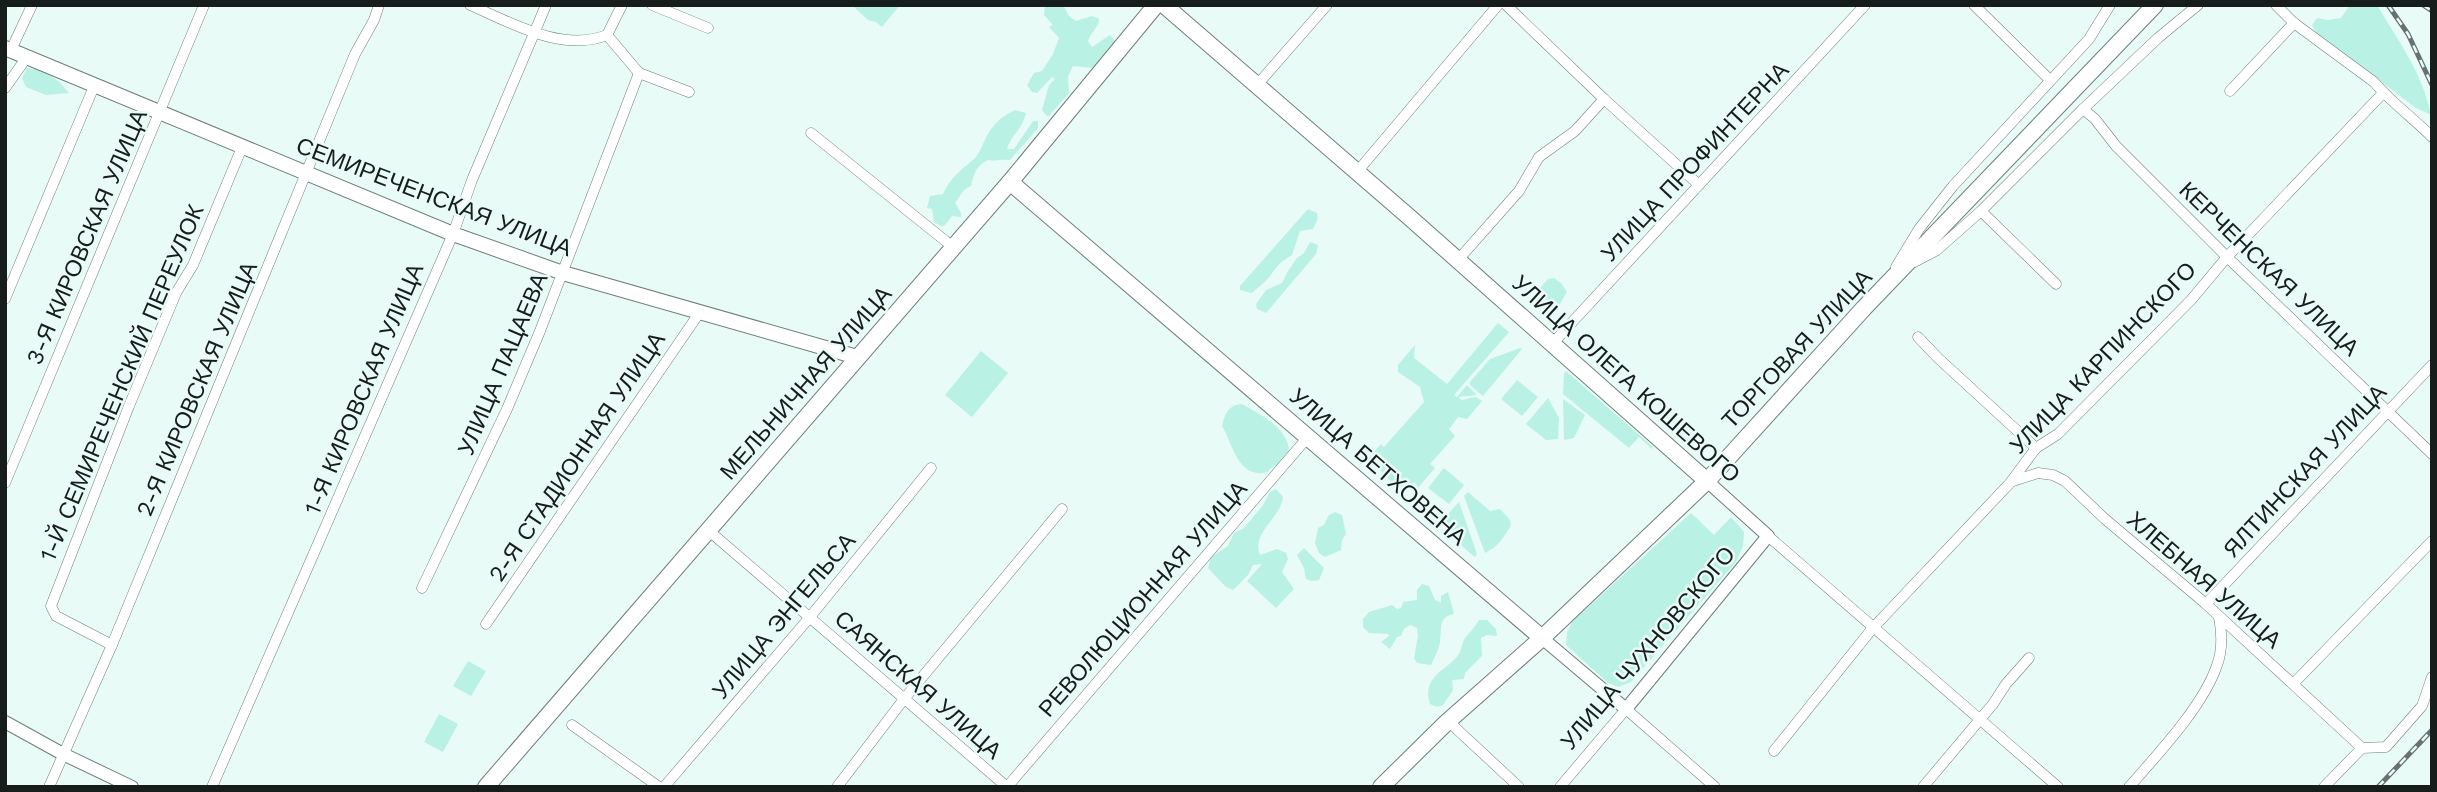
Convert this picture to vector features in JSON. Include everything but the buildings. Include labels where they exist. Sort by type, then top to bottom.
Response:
[{"type":"main road","name":"МЕЛЬНИЧНАЯ УЛИЦА","points":[[486,787],[1010,182],[1156,5]]},
{"type":"main road","name":"УЛИЦА ОЛЕГА КОШЕВОГО","points":[[1164,5],[1707,481]]},
{"type":"main road","name":"ТОРГОВАЯ УЛИЦА","points":[[1381,787],[1448,721],[1542,638],[1707,481],[1873,300],[2150,9]]},
{"type":"main road","name":"СЕМИРЕЧЕНСКАЯ УЛИЦА","points":[[8,49],[453,234],[563,273],[857,357]]},
{"type":"main road","name":"УЛИЦА БЕТХОВЕНА","points":[[1010,182],[1542,638]]},
{"type":"street","points":[[8,49],[32,5]]},
{"type":"street","name":"3-Я КИРОВСКАЯ УЛИЦА","points":[[5,483],[204,5]]},
{"type":"street","name":"2-Я КИРОВСКАЯ УЛИЦА","points":[[49,787],[112,645],[309,172],[355,54],[374,20],[379,5]]},
{"type":"street","points":[[470,5],[535,32],[568,41],[584,42],[607,34],[622,5]]},
{"type":"street","name":"1-Я КИРОВСКАЯ УЛИЦА","points":[[212,787],[453,234],[472,180],[546,5]]},
{"type":"street","points":[[652,5],[708,28]]},
{"type":"street","points":[[1257,85],[1327,5]]},
{"type":"street","points":[[1357,172],[1498,5]]},
{"type":"street","points":[[1506,5],[1699,185]]},
{"type":"street","name":"УЛИЦА ПРОФИНТЕРНА","points":[[1552,344],[1865,5]]},
{"type":"street","points":[[1974,5],[2050,80]]},
{"type":"street","points":[[1873,300],[1935,208],[2089,39],[2110,5]]},
{"type":"street","points":[[1905,267],[1937,250],[1981,211],[2158,37],[2198,5]]},
{"type":"street","points":[[2276,5],[2294,23],[2364,74],[2432,137]]},
{"type":"street","points":[[2230,92],[2294,23]]},
{"type":"street","points":[[607,34],[639,73],[689,92]]},
{"type":"street","points":[[5,88],[27,57]]},
{"type":"street","name":"УЛИЦА ПАЦАЕВА","points":[[422,588],[507,409],[563,273],[639,73]]},
{"type":"street","points":[[5,299],[95,85]]},
{"type":"street","name":"УЛИЦА КАРПИНСКОГО","points":[[1774,751],[1872,629],[2010,483],[2036,448],[2058,434],[2190,300],[2227,257],[2383,93]]},
{"type":"street","points":[[1458,260],[1519,191],[1539,156],[1575,131],[1604,99]]},
{"type":"street","name":"КЕРЧЕНСКАЯ УЛИЦА","points":[[2083,109],[2116,146],[2227,257],[2432,454]]},
{"type":"street","points":[[811,133],[953,247]]},
{"type":"street","name":"1-Й СЕМИРЕЧЕНСКИЙ ПЕРЕУЛОК","points":[[112,645],[56,616],[51,606],[129,406],[177,293],[193,265],[243,145]]},
{"type":"street","points":[[1981,211],[2056,284]]},
{"type":"street","name":"2-Я СТАДИОННАЯ УЛИЦА","points":[[486,624],[700,312]]},
{"type":"street","points":[[1918,337],[2036,448]]},
{"type":"street","name":"ЯЛТИНСКАЯ УЛИЦА","points":[[2206,604],[2432,365]]},
{"type":"street","name":"РЕВОЛЮЦИОННАЯ УЛИЦА","points":[[1007,787],[1308,437]]},
{"type":"street","name":"УЛИЦА ЭНГЕЛЬСА","points":[[664,787],[810,617],[931,468]]},
{"type":"street","name":"ХЛЕБНАЯ УЛИЦА","points":[[2010,483],[2038,473],[2053,475],[2065,481],[2105,519],[2206,604],[2362,748]]},
{"type":"street","name":"УЛИЦА ОЛЕГА КОШЕВОГО","points":[[1707,481],[1872,629],[2058,787]]},
{"type":"street","points":[[837,787],[904,699],[1062,509]]},
{"type":"street","name":"САЯНСКАЯ УЛИЦА","points":[[708,530],[1007,787]]},
{"type":"street","name":"УЛИЦА ЧУХНОВСКОГО","points":[[1560,787],[1768,536]]},
{"type":"street","points":[[2293,684],[2432,541]]},
{"type":"street","points":[[2129,787],[2172,736],[2212,677],[2221,647],[2219,616]]},
{"type":"street","name":"УЛИЦА БЕТХОВЕНА","points":[[1542,638],[1715,787]]},
{"type":"street","points":[[1923,787],[2029,658]]},
{"type":"street","points":[[2324,787],[2362,748],[2386,747],[2422,706],[2432,677]]},
{"type":"street","points":[[1448,721],[1519,787]]},
{"type":"street","points":[[5,722],[132,787]]},
{"type":"street","points":[[572,725],[659,787]]},
{"type":"green space","points":[[852,5],[900,5],[882,27],[868,20]]},
{"type":"green space","points":[[1045,5],[1063,5],[1069,16],[1076,21],[1092,16],[1099,19],[1088,41],[1092,47],[1110,35],[1115,41],[1094,68],[1073,66],[1068,77],[1069,93],[1048,117],[1042,110],[1049,85],[1055,79],[1052,77],[1037,93],[1032,92],[1027,85],[1034,73],[1042,71],[1059,38],[1049,27],[1053,25],[1044,15]]},
{"type":"green space","points":[[2350,5],[2377,5],[2416,71],[2431,115],[2416,108],[2316,33],[2312,25],[2317,18],[2341,18]]},
{"type":"green space","points":[[27,68],[40,70],[51,76],[69,93],[46,95],[26,87],[22,78]]},
{"type":"green space","points":[[1015,110],[1026,113],[1007,149],[1014,149],[1033,121],[1038,121],[1038,128],[1010,160],[988,160],[978,167],[971,186],[964,190],[955,203],[961,217],[952,216],[941,226],[934,222],[932,209],[927,208],[930,196],[943,194],[954,177],[976,157],[993,127]]},
{"type":"green space","points":[[1308,209],[1317,213],[1318,218],[1313,229],[1300,231],[1292,255],[1279,264],[1252,293],[1240,290],[1240,286]]},
{"type":"green space","points":[[1310,242],[1318,245],[1316,254],[1266,313],[1257,309],[1256,304],[1266,290],[1282,283]]},
{"type":"green space","points":[[1554,278],[1567,292],[1560,304],[1548,301],[1534,309],[1531,299],[1548,279]]},
{"type":"green space","points":[[1498,323],[1509,332],[1454,395],[1457,397],[1467,385],[1477,395],[1458,397],[1462,400],[1476,397],[1482,401],[1467,419],[1458,417],[1449,429],[1455,436],[1430,464],[1435,468],[1416,490],[1414,489],[1417,485],[1414,482],[1408,489],[1396,486],[1387,477],[1389,471],[1385,475],[1368,459],[1381,444],[1384,447],[1424,402],[1420,387],[1398,372],[1398,365],[1415,345],[1414,358],[1447,384]]},
{"type":"green space","points":[[1522,349],[1483,396],[1470,385],[1490,359]]},
{"type":"green space","points":[[981,351],[1008,373],[972,417],[945,395]]},
{"type":"green space","points":[[1566,371],[1653,447],[1652,449],[1639,437],[1629,448],[1563,394]]},
{"type":"green space","points":[[1517,380],[1538,397],[1522,416],[1501,399]]},
{"type":"green space","points":[[1548,398],[1559,418],[1558,439],[1546,440],[1526,424]]},
{"type":"green space","points":[[1563,399],[1585,415],[1574,438],[1564,440]]},
{"type":"green space","points":[[1242,404],[1274,424],[1286,439],[1289,457],[1268,472],[1258,473],[1243,466],[1222,426],[1228,411],[1233,406]]},
{"type":"green space","points":[[1444,468],[1464,485],[1449,504],[1428,488]]},
{"type":"green space","points":[[1276,489],[1283,497],[1281,505],[1263,532],[1258,547],[1260,555],[1277,549],[1286,553],[1288,559],[1282,572],[1294,589],[1276,608],[1247,581],[1262,564],[1253,565],[1248,575],[1233,590],[1226,587],[1208,568],[1211,557],[1228,546],[1234,533],[1244,528],[1270,492]]},
{"type":"green space","points":[[1468,492],[1490,511],[1500,509],[1510,520],[1511,525],[1504,537],[1485,553],[1464,496]]},
{"type":"green space","points":[[1459,502],[1477,554],[1475,557],[1445,525],[1447,516]]},
{"type":"green space","points":[[1335,512],[1342,515],[1346,534],[1341,550],[1325,557],[1319,553],[1315,543],[1318,528]]},
{"type":"green space","points":[[1691,513],[1714,535],[1731,517],[1744,532],[1743,546],[1736,562],[1631,682],[1618,687],[1608,683],[1566,645],[1572,622]]},
{"type":"green space","points":[[1304,548],[1324,568],[1319,580],[1306,579],[1297,555]]},
{"type":"green space","points":[[1422,584],[1429,586],[1435,600],[1441,603],[1441,596],[1448,592],[1454,614],[1443,620],[1439,645],[1431,665],[1417,663],[1414,658],[1417,628],[1410,625],[1404,629],[1390,649],[1381,642],[1388,634],[1369,633],[1363,627],[1363,619],[1369,612],[1392,605],[1397,609],[1401,608],[1403,602],[1417,600],[1417,590]]},
{"type":"green space","points":[[1479,620],[1487,620],[1496,629],[1497,636],[1487,635],[1481,638],[1482,656],[1465,673],[1464,679],[1452,680],[1453,690],[1443,705],[1437,707],[1430,704],[1428,695],[1432,680],[1459,654],[1464,640]]},
{"type":"green space","points":[[468,661],[486,671],[471,696],[453,686]]},
{"type":"green space","points":[[439,714],[458,724],[443,752],[424,742]]},
{"type":"railway","points":[[2388,5],[2408,34],[2432,85]]},
{"type":"railway","points":[[2423,5],[2432,11]]},
{"type":"railway","points":[[2378,787],[2432,730]]}]
